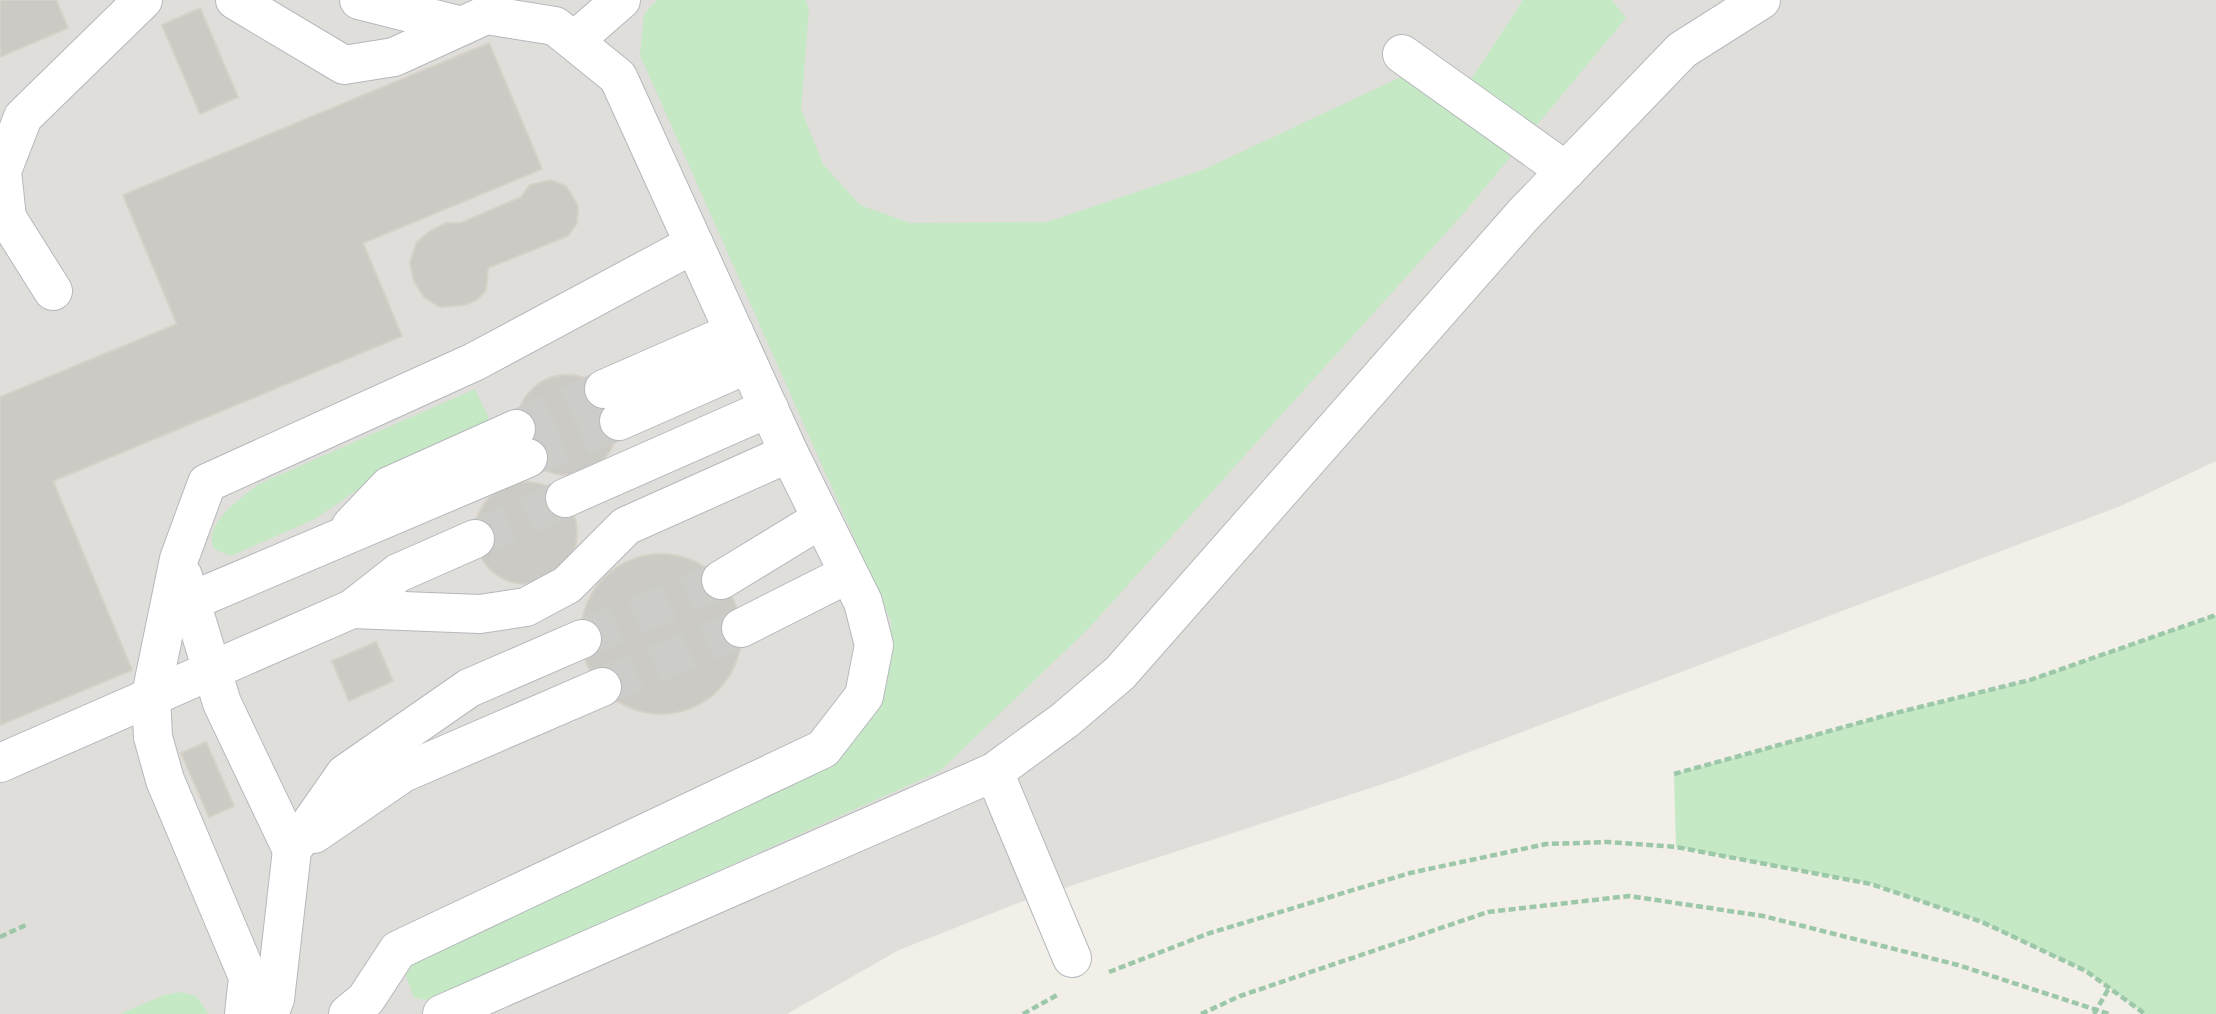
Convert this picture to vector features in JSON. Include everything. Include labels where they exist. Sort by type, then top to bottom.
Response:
[{"type":"lane","points":[[53,291],[7,218],[2,171],[11,122],[143,0]]},
{"type":"lane","points":[[235,0],[345,65],[394,57],[485,15],[555,26],[618,77],[789,453],[863,602],[874,645],[864,696],[823,749],[398,950],[366,999],[348,1014]]},
{"type":"lane","points":[[359,0],[462,26]]},
{"type":"lane","points":[[574,41],[621,0]]},
{"type":"lane","points":[[442,1014],[994,772],[1065,720],[1120,673],[1514,226],[1682,50],[1761,0]]},
{"type":"lane","points":[[1402,54],[1566,171]]},
{"type":"lane","points":[[244,1014],[248,977],[165,780],[153,737],[151,695],[179,559],[207,483],[474,362],[694,244]]},
{"type":"lane","points":[[611,405],[741,348]]},
{"type":"lane","points":[[565,498],[769,408]]},
{"type":"lane","points":[[189,602],[341,537],[522,444]]},
{"type":"lane","points":[[352,609],[480,614],[526,607],[567,585],[626,526],[789,453]]},
{"type":"lane","points":[[721,580],[821,519]]},
{"type":"lane","points":[[0,763],[352,609],[398,573],[475,539]]},
{"type":"lane","points":[[179,559],[189,602],[222,703],[292,850]]},
{"type":"lane","points":[[741,628],[848,574]]},
{"type":"lane","points":[[269,1014],[275,999],[292,850],[345,774],[469,688],[582,639]]},
{"type":"lane","points":[[292,850],[403,773],[602,687]]},
{"type":"lane","points":[[994,772],[1071,973]]},
{"type":"path","points":[[1674,774],[1891,714],[2030,680],[2216,615]]},
{"type":"path","points":[[1108,972],[1210,933],[1410,873],[1546,844],[1608,842],[1676,847],[1871,884],[1982,922],[2086,971],[2144,1014]]},
{"type":"path","points":[[1200,1014],[1240,996],[1488,912],[1629,896],[1776,919],[1958,965],[2096,1012],[2109,1014]]},
{"type":"path","points":[[0,937],[28,924]]},
{"type":"path","points":[[1023,1014],[1071,973]]},
{"type":"path","points":[[2096,1012],[2109,988]]},
{"type":"shaded area","points":[[0,0],[2216,0],[2216,461],[2123,505],[1395,780],[1018,903],[899,950],[787,1014],[0,1014]]},
{"type":"green space","points":[[657,0],[806,0],[809,10],[801,109],[823,164],[860,205],[910,223],[1047,222],[1205,169],[1403,76],[1472,78],[1523,0],[1612,0],[1626,18],[1463,214],[1088,629],[940,771],[444,994],[426,1000],[414,998],[406,976],[411,963],[793,783],[891,652],[891,621],[640,55],[644,14]]},
{"type":"green space","points":[[475,389],[494,429],[357,490],[315,519],[231,556],[214,549],[213,530],[218,521],[259,484]]},
{"type":"green space","points":[[2216,615],[2216,1014],[2145,1014],[2086,971],[1982,922],[1871,884],[1676,847],[1674,774],[1891,714],[2030,680]]},
{"type":"green space","points":[[181,992],[196,996],[209,1014],[120,1014],[164,995]]},
{"type":"building","points":[[0,0],[56,0],[68,28],[0,57]]},
{"type":"building","points":[[200,8],[238,97],[200,114],[162,25]]},
{"type":"building","points":[[489,43],[542,169],[363,243],[402,336],[53,481],[132,670],[0,725],[0,397],[177,324],[123,195]]},
{"type":"building","points":[[550,180],[566,186],[578,206],[577,223],[568,236],[488,268],[486,290],[477,300],[464,305],[440,307],[424,297],[414,281],[410,262],[417,242],[446,223],[461,223],[521,197],[530,185]]},
{"type":"building","points":[[567,375],[595,383],[609,397],[617,425],[609,453],[595,467],[567,475],[539,467],[525,453],[517,425],[525,397],[539,383]]},
{"type":"building","points":[[526,482],[546,485],[569,504],[574,513],[577,533],[574,553],[555,576],[546,581],[526,584],[506,581],[483,562],[478,553],[475,533],[478,513],[497,490],[506,485]]},
{"type":"building","points":[[661,554],[692,560],[717,578],[735,603],[741,634],[735,665],[717,690],[692,708],[661,714],[630,708],[605,690],[587,665],[581,634],[587,603],[605,578],[630,560]]},
{"type":"building","points":[[376,642],[393,681],[349,701],[332,661]]},
{"type":"building","points":[[206,742],[234,806],[209,817],[181,753]]},
{"type":"tunnel","points":[[516,429],[604,389]]},
{"type":"tunnel","points":[[528,458],[619,421]]},
{"type":"tunnel","points":[[475,539],[565,498]]},
{"type":"tunnel","points":[[582,639],[721,580]]},
{"type":"tunnel","points":[[602,687],[741,628]]}]
